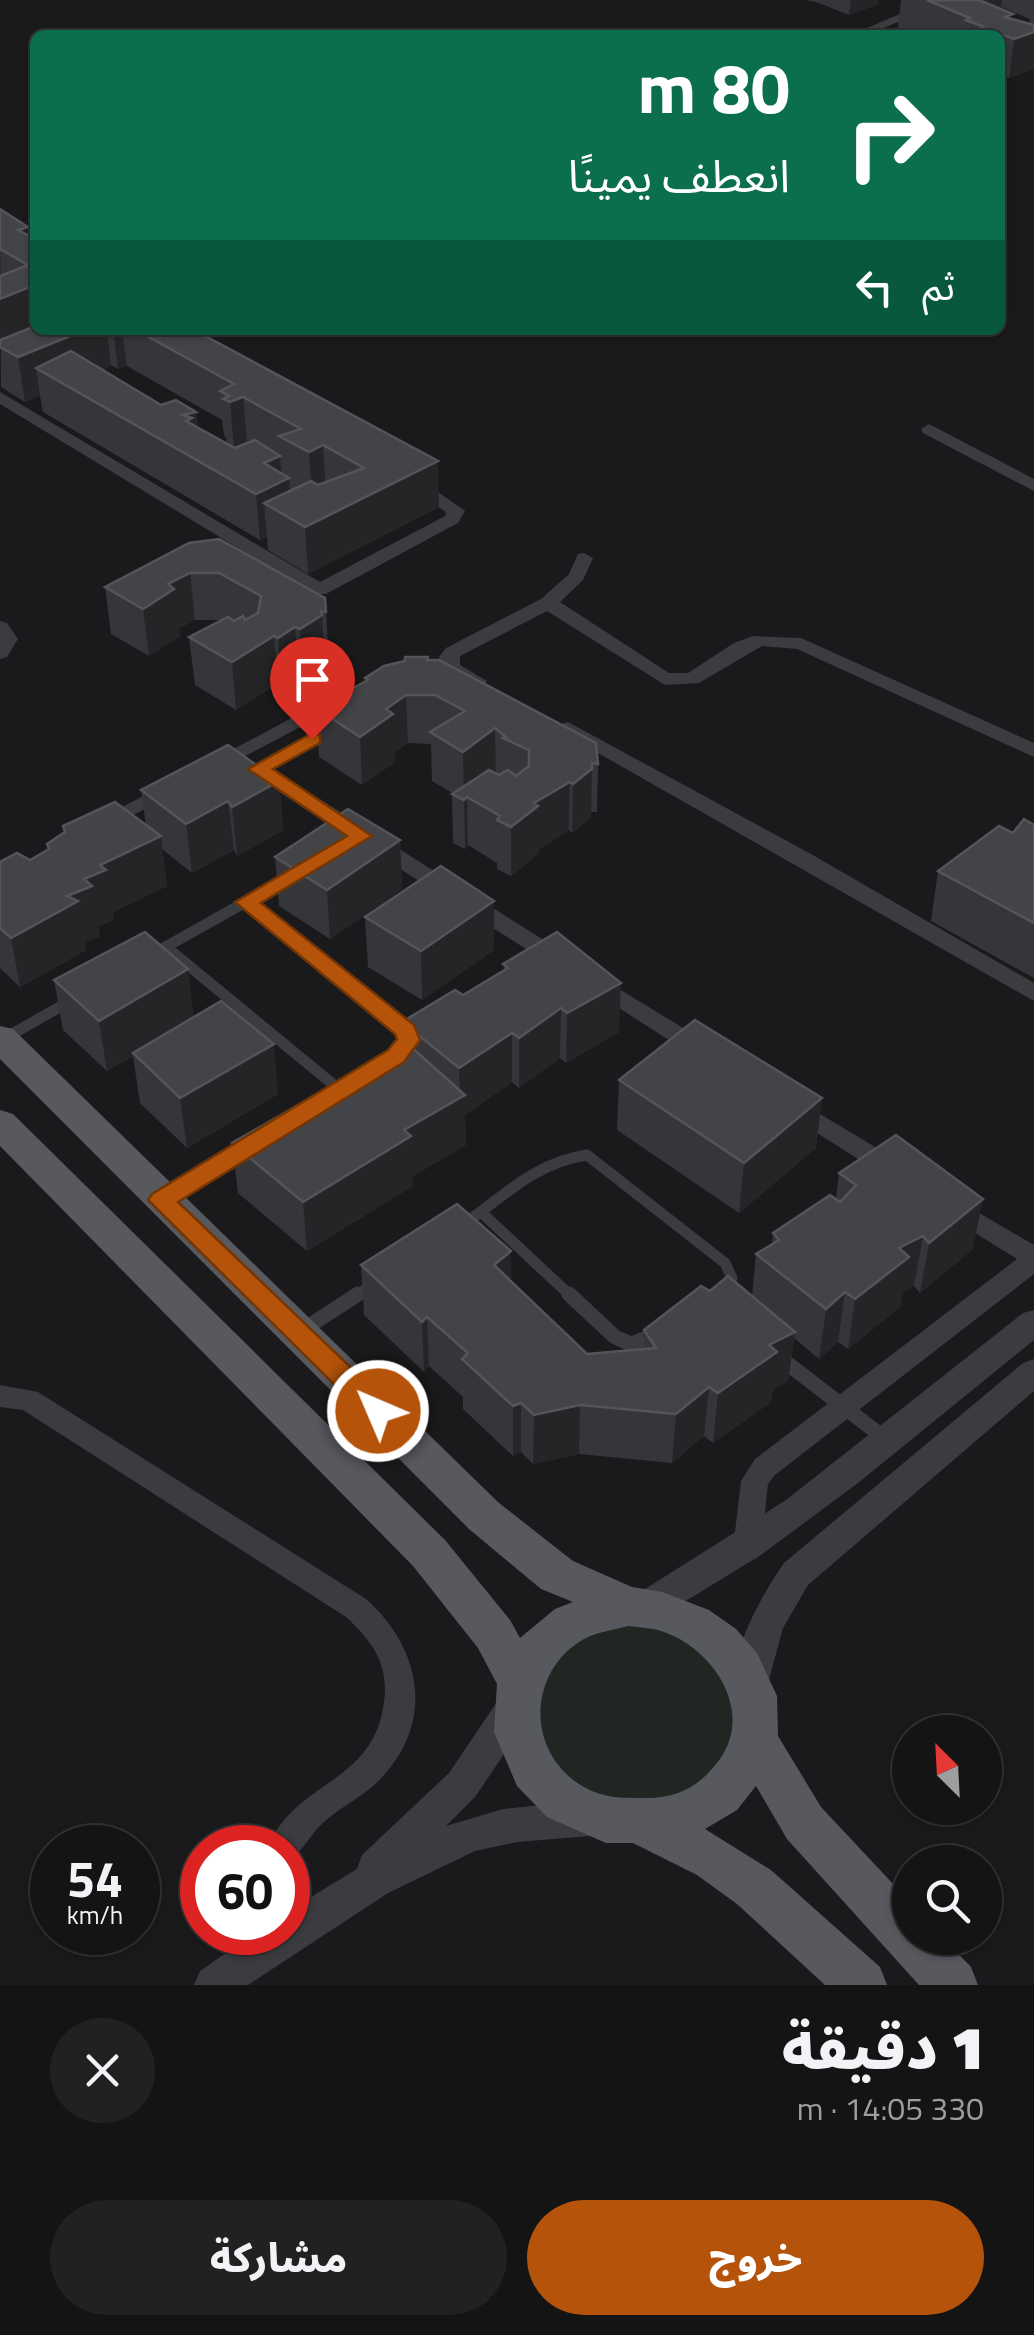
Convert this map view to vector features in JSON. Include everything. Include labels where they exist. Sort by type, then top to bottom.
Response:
[{"type":"main road","points":[[0,1122],[429,1554],[494,1634],[516,1694],[519,1741],[535,1773],[572,1806],[596,1817],[644,1824],[676,1819],[704,1806],[727,1788],[744,1764],[753,1738],[751,1686],[721,1642],[699,1625],[583,1588],[529,1554],[484,1516],[1,1039]]},
{"type":"main road","points":[[516,1694],[530,1656],[549,1636],[572,1620],[599,1610],[637,1606]]},
{"type":"main road","points":[[753,1738],[804,1824],[953,1985]]},
{"type":"main road","points":[[644,1824],[714,1859],[754,1887],[862,1985]]},
{"type":"street","points":[[868,30],[944,0]]},
{"type":"street","points":[[0,248],[30,238]]},
{"type":"street","points":[[0,398],[320,590],[452,519],[456,510],[392,468]]},
{"type":"street","points":[[929,429],[1034,486]]},
{"type":"street","points":[[493,690],[452,668],[449,657],[548,603],[576,576],[584,558]]},
{"type":"street","points":[[548,603],[666,679],[692,679],[760,640],[801,644],[1034,751]]},
{"type":"street","points":[[0,627],[8,638],[0,653]]},
{"type":"street","points":[[88,830],[354,691]]},
{"type":"street","points":[[209,796],[361,712]]},
{"type":"street","points":[[546,717],[804,859],[1034,993]]},
{"type":"street","points":[[258,742],[280,757]]},
{"type":"street","points":[[258,769],[353,841],[548,962],[720,1061]]},
{"type":"street","points":[[747,1549],[755,1481],[765,1467],[1034,1259],[770,1092]]},
{"type":"street","points":[[637,1606],[747,1549],[1034,1322]]},
{"type":"street","points":[[751,1686],[757,1645],[772,1607],[796,1574],[1034,1372]]},
{"type":"street","points":[[0,1396],[28,1400],[356,1608],[386,1634],[400,1667],[399,1713],[388,1751],[368,1773],[297,1825]]},
{"type":"street","points":[[334,1906],[444,1806],[484,1756],[516,1694]]},
{"type":"street","points":[[310,1918],[408,1864],[477,1832],[596,1817]]},
{"type":"street","points":[[214,1985],[244,1955]]},
{"type":"lane","points":[[133,966],[296,874]]},
{"type":"lane","points":[[246,902],[406,1030],[408,1040],[396,1056],[291,1120]]},
{"type":"lane","points":[[166,947],[340,1090]]},
{"type":"lane","points":[[1,1039],[84,993]]},
{"type":"lane","points":[[161,1200],[258,1140]]},
{"type":"lane","points":[[449,1235],[482,1213],[497,1197],[566,1156],[587,1155],[725,1263],[732,1278],[708,1303]]},
{"type":"lane","points":[[482,1213],[615,1337],[630,1344],[645,1342],[661,1332]]},
{"type":"lane","points":[[299,1333],[382,1278]]},
{"type":"lane","points":[[768,1349],[886,1440]]},
{"type":"shaded area","points":[[616,1623],[649,1624],[681,1634],[728,1679],[735,1740],[698,1792],[632,1810],[566,1787],[531,1733],[539,1686],[550,1660],[573,1643]]},
{"type":"building","points":[[927,0],[979,0],[1013,14],[1005,17],[1034,25],[1034,32],[1014,39],[1005,36],[1005,30],[989,30],[966,20],[970,18]]},
{"type":"building","points":[[0,209],[28,227],[18,230],[30,236],[30,287],[0,299],[0,276],[28,265],[0,249]]},
{"type":"building","points":[[30,328],[30,335],[73,335],[18,357],[0,347],[0,340]]},
{"type":"building","points":[[145,335],[203,335],[438,461],[305,527],[264,503],[311,481],[318,485],[364,468],[323,445],[309,452],[279,436],[301,429],[243,397],[230,402],[223,399],[229,396],[220,391],[234,384]]},
{"type":"building","points":[[71,351],[161,405],[176,400],[196,412],[183,415],[192,418],[186,421],[235,448],[255,440],[280,456],[264,463],[289,478],[256,494],[36,368]]},
{"type":"building","points":[[219,539],[325,598],[326,612],[321,611],[322,615],[300,629],[295,627],[278,638],[274,636],[232,662],[189,637],[228,617],[234,621],[243,616],[245,620],[258,613],[261,596],[219,573],[190,573],[168,584],[174,589],[143,609],[105,587],[189,543]]},
{"type":"building","points":[[405,657],[439,660],[596,743],[598,764],[592,763],[592,769],[573,784],[570,782],[534,803],[538,806],[511,827],[467,797],[464,800],[452,794],[489,770],[499,775],[508,770],[516,776],[529,766],[529,750],[503,738],[506,737],[495,728],[463,752],[430,732],[465,711],[435,695],[406,695],[386,709],[393,714],[360,737],[316,708],[368,680],[365,678],[384,666],[405,661]]},
{"type":"building","points":[[228,745],[279,781],[232,807],[228,801],[186,824],[141,790]]},
{"type":"building","points":[[115,802],[161,836],[100,865],[106,870],[84,879],[92,886],[67,896],[78,901],[11,938],[0,928],[0,862],[17,853],[30,860],[49,849],[47,844],[65,832],[63,826]]},
{"type":"building","points":[[348,809],[400,840],[327,890],[275,857]]},
{"type":"building","points":[[1024,819],[1034,825],[1034,923],[938,871],[999,826],[1013,833]]},
{"type":"building","points":[[441,866],[494,901],[421,951],[365,917]]},
{"type":"building","points":[[145,932],[188,969],[99,1021],[54,980]]},
{"type":"building","points":[[557,932],[621,983],[567,1013],[561,1008],[519,1038],[512,1033],[459,1068],[402,1022],[455,990],[463,995],[508,968],[503,964]]},
{"type":"building","points":[[221,1001],[274,1044],[180,1098],[133,1053]]},
{"type":"building","points":[[695,1020],[822,1098],[744,1163],[619,1080]]},
{"type":"building","points":[[410,1046],[465,1095],[404,1130],[411,1136],[303,1202],[232,1143],[300,1104],[312,1114],[360,1085],[354,1080]]},
{"type":"building","points":[[896,1135],[983,1199],[929,1243],[923,1236],[899,1248],[909,1257],[855,1299],[845,1292],[826,1309],[756,1254],[779,1240],[773,1233],[830,1195],[840,1202],[856,1185],[839,1173]]},
{"type":"building","points":[[457,1204],[511,1251],[494,1265],[587,1354],[656,1348],[644,1330],[701,1286],[710,1291],[728,1276],[795,1332],[769,1345],[777,1352],[718,1393],[709,1387],[676,1414],[580,1405],[534,1415],[521,1403],[513,1406],[462,1359],[468,1353],[427,1317],[422,1322],[361,1265]]},
{"type":"route","points":[[312,739],[258,769],[362,836],[246,902],[406,1030],[408,1040],[396,1056],[161,1200],[378,1411]]}]
